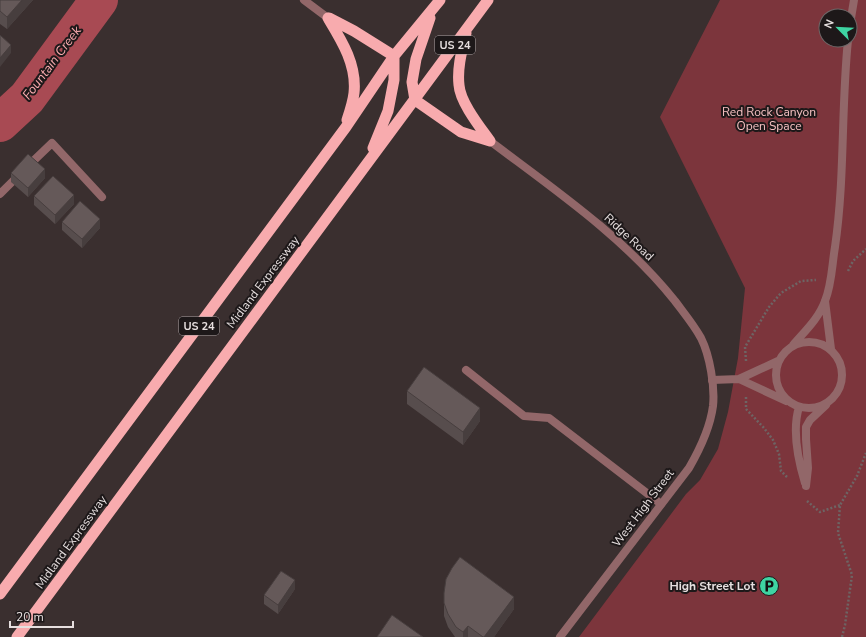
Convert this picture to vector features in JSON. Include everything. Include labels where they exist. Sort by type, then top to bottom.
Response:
[{"type":"highway","name":"Midland Expressway","points":[[0,594],[346,127],[394,56],[440,0]]},
{"type":"highway","name":"Midland Expressway","points":[[17,637],[488,0]]},
{"type":"highway","points":[[433,9],[416,59],[412,82],[415,100],[461,132],[490,141]]},
{"type":"highway","points":[[328,18],[354,30],[394,56],[394,80],[388,110],[368,161]]},
{"type":"highway","points":[[328,18],[345,46],[353,69],[354,92],[346,127]]},
{"type":"highway","points":[[467,29],[460,60],[458,86],[468,110],[490,141]]},
{"type":"street","points":[[304,0],[328,18]]},
{"type":"street","points":[[794,345],[813,322],[825,301],[830,282],[841,194],[847,48]]},
{"type":"street","name":"Ridge Road","points":[[490,141],[595,222],[659,282],[688,318],[701,338],[708,359],[712,380]]},
{"type":"street","points":[[0,194],[52,143],[102,197]]},
{"type":"street","points":[[799,407],[796,418],[799,464],[806,486],[808,468],[806,427],[810,420],[832,399],[837,392],[842,379],[842,367],[831,349],[825,301]]},
{"type":"street","points":[[789,402],[778,390],[776,381],[776,368],[778,361],[785,351],[794,345],[812,341],[831,349]]},
{"type":"street","points":[[712,380],[747,378],[778,361]]},
{"type":"street","points":[[466,370],[524,416],[549,418],[662,504]]},
{"type":"street","points":[[747,378],[789,402],[806,409],[820,406],[832,399]]},
{"type":"street","name":"West High Street","points":[[560,637],[689,468],[701,446],[709,426],[713,405],[712,380]]},
{"type":"path","points":[[791,484],[781,471],[779,454],[773,440],[746,409],[747,378],[745,347],[769,307],[781,293],[801,281],[815,280],[843,284],[846,274],[853,262],[866,249]]},
{"type":"path","points":[[842,637],[852,575],[838,534],[840,506],[857,476],[866,453]]},
{"type":"path","points":[[802,499],[820,512],[840,506]]},
{"type":"green space","name":"Red Rock Canyon Open Space","points":[[720,0],[866,0],[866,637],[579,637],[686,494],[700,480],[718,449],[728,412],[738,358],[745,288],[660,117]]},
{"type":"building","points":[[0,0],[22,0],[7,17],[0,11]]},
{"type":"building","points":[[0,35],[11,45],[0,58]]},
{"type":"building","points":[[28,154],[45,169],[28,188],[11,173]]},
{"type":"building","points":[[53,176],[74,195],[55,215],[34,196]]},
{"type":"building","points":[[80,201],[100,219],[82,239],[62,222]]},
{"type":"building","points":[[424,367],[480,408],[463,432],[407,391]]},
{"type":"building","points":[[460,557],[514,597],[484,637],[468,626],[463,632],[456,627],[448,614],[444,603],[446,579]]},
{"type":"building","points":[[281,571],[295,580],[278,605],[264,595]]},
{"type":"building","points":[[392,615],[423,637],[377,637]]},
{"type":"waterway","name":"Fountain Creek","points":[[0,123],[27,98],[99,0]]},
{"type":"place","name":"High Street Lot","points":[[769,586]]}]
